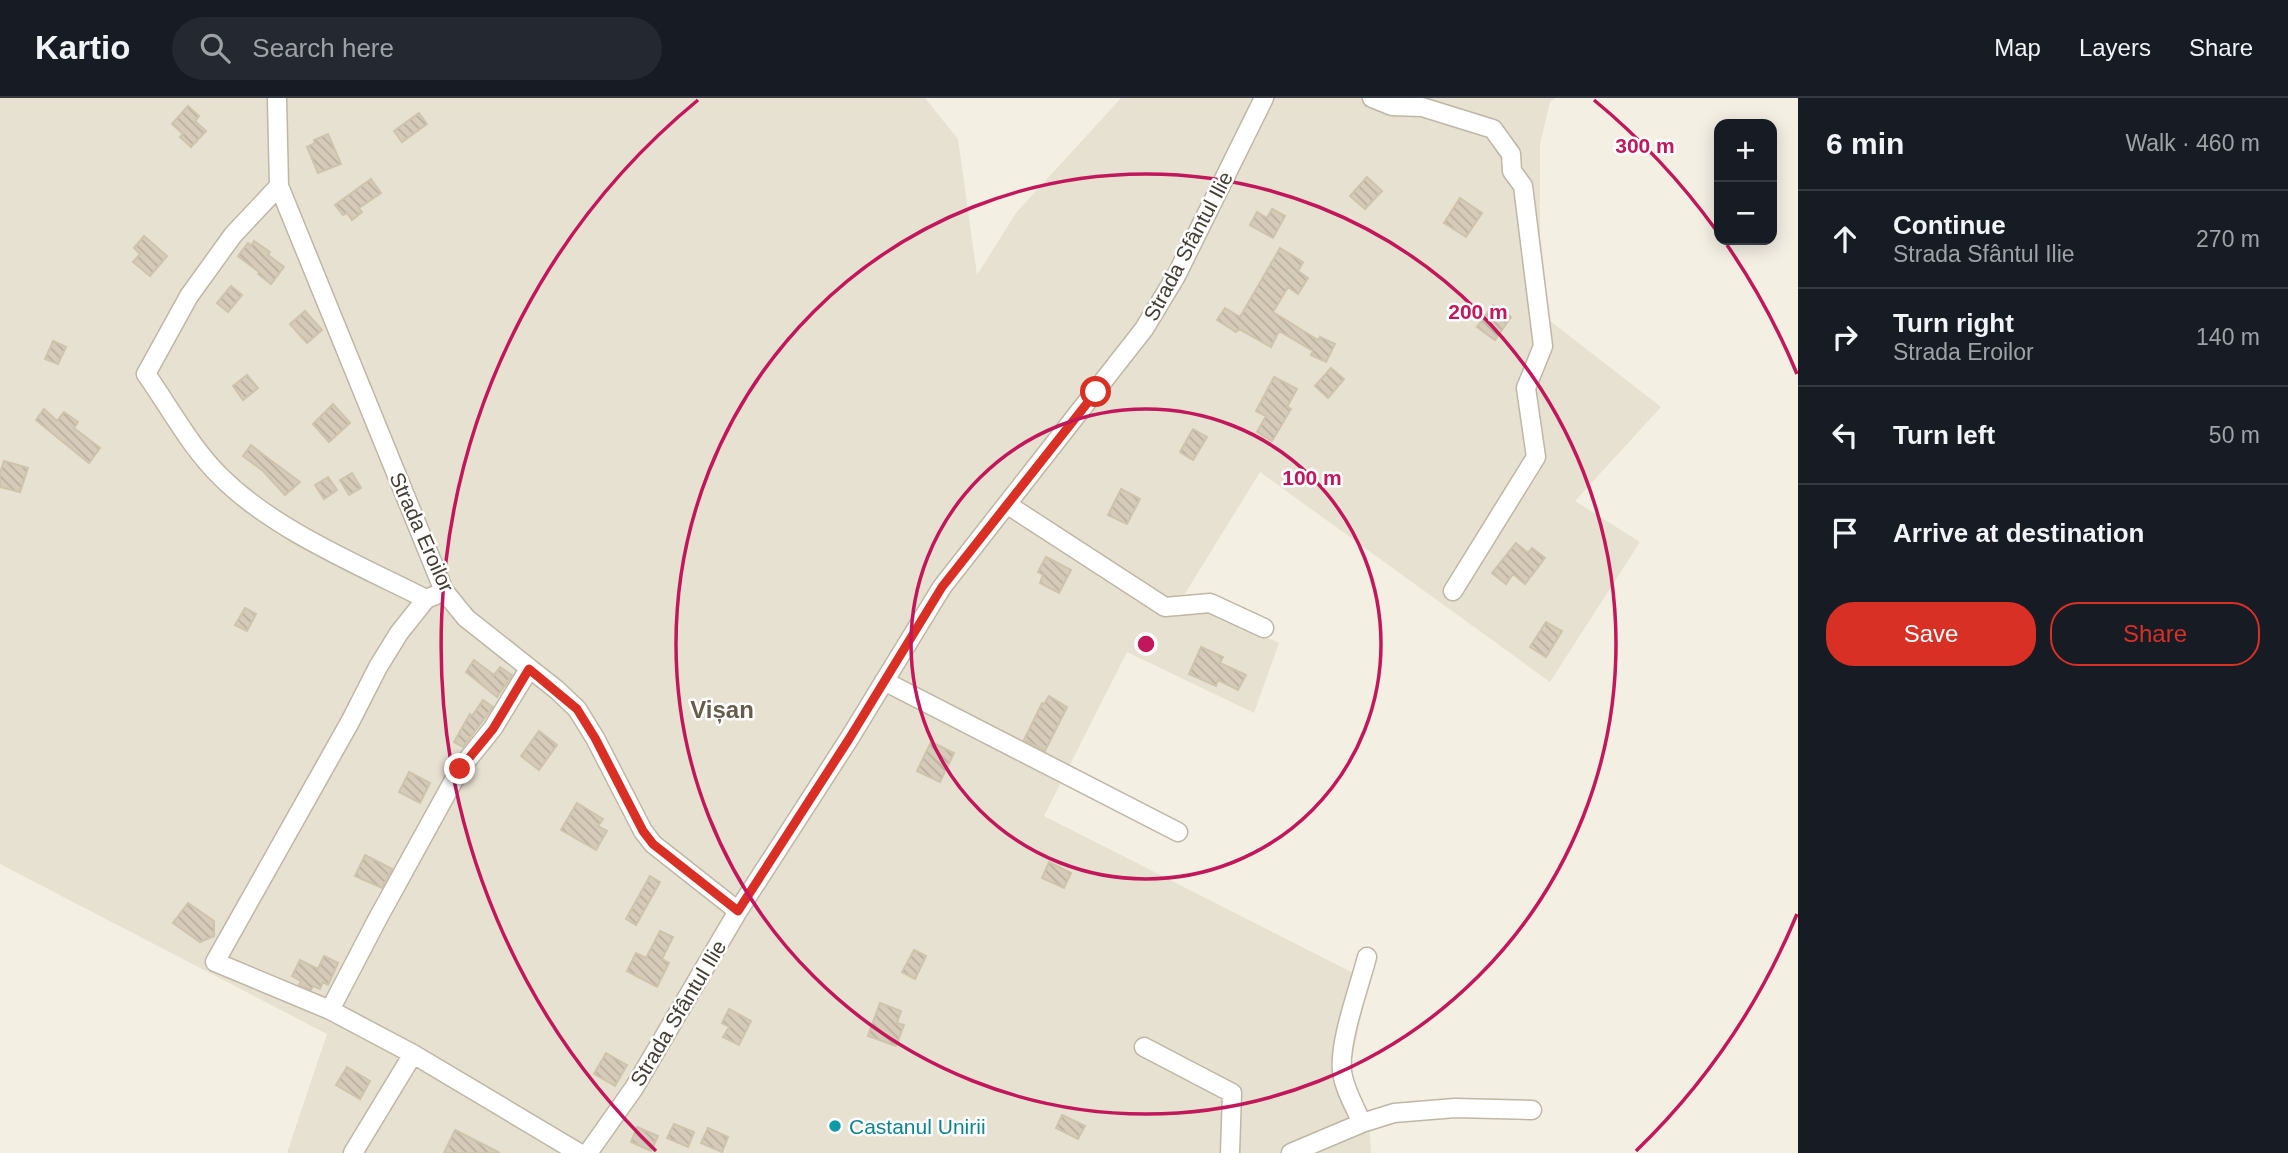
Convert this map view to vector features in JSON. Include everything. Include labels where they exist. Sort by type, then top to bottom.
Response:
[{"type":"street","name":"Strada Eroilor","points":[[277,98],[279,186],[444,591],[466,618],[577,709],[643,831],[653,844],[738,911]]},
{"type":"street","name":"Strada Sfântul Ilie","points":[[588,1153],[634,1088],[738,911],[942,587],[1144,329],[1177,276],[1264,98]]},
{"type":"street","points":[[1372,98],[1392,106],[1422,107],[1493,129],[1511,154],[1512,171],[1523,186],[1543,346],[1526,388],[1536,457],[1453,591]]},
{"type":"street","points":[[279,186],[233,235],[190,296],[146,374],[194,446],[221,478],[265,514],[426,599]]},
{"type":"street","points":[[1008,505],[1165,607],[1210,603],[1264,628]]},
{"type":"street","points":[[444,591],[426,599],[399,633],[378,667],[215,962],[330,1010],[413,1054],[579,1153]]},
{"type":"street","points":[[330,1010],[460,769],[493,729],[529,669]]},
{"type":"street","points":[[884,681],[1178,832]]},
{"type":"street","points":[[1363,1123],[1346,1088],[1342,1070],[1345,1041],[1367,957]]},
{"type":"street","points":[[1144,1047],[1232,1093],[1230,1153]]},
{"type":"street","points":[[352,1153],[413,1054]]},
{"type":"street","points":[[1291,1153],[1394,1113],[1455,1108],[1532,1110]]},
{"type":"shaded area","points":[[0,98],[925,98],[958,139],[977,275],[1016,213],[1121,98],[1555,98],[1550,102],[1540,144],[1540,313],[1661,407],[1575,501],[1640,542],[1550,682],[1260,472],[1181,600],[1279,643],[1254,713],[1127,652],[1044,816],[1369,981],[1349,1071],[1370,1133],[1371,1153],[287,1153],[327,1034],[0,864]]},
{"type":"building","points":[[188,106],[199,116],[195,121],[206,131],[191,147],[180,137],[183,134],[172,124]]},
{"type":"building","points":[[419,113],[427,124],[402,142],[394,131]]},
{"type":"building","points":[[328,134],[341,164],[318,173],[307,147],[315,143],[314,140]]},
{"type":"building","points":[[1367,177],[1382,191],[1365,209],[1350,196]]},
{"type":"building","points":[[371,179],[381,193],[359,208],[362,212],[352,220],[347,213],[343,215],[335,205]]},
{"type":"building","points":[[1460,198],[1482,213],[1466,237],[1444,223]]},
{"type":"building","points":[[1272,209],[1285,216],[1273,238],[1250,225],[1257,212],[1267,218]]},
{"type":"building","points":[[144,236],[167,256],[150,276],[133,262],[140,254],[134,248]]},
{"type":"building","points":[[254,241],[270,252],[268,255],[284,267],[271,284],[238,256],[248,243],[251,246]]},
{"type":"building","points":[[1280,248],[1303,262],[1298,271],[1308,278],[1298,294],[1288,287],[1273,312],[1318,340],[1320,337],[1335,344],[1326,362],[1311,355],[1313,351],[1279,331],[1271,347],[1239,329],[1236,332],[1217,320],[1225,308],[1240,317]]},
{"type":"building","points":[[231,286],[242,295],[228,312],[217,303]]},
{"type":"building","points":[[1493,305],[1511,317],[1495,340],[1477,327]]},
{"type":"building","points":[[305,311],[322,330],[307,343],[290,324]]},
{"type":"building","points":[[53,341],[66,347],[58,364],[45,359]]},
{"type":"building","points":[[1331,368],[1344,379],[1328,398],[1315,386]]},
{"type":"building","points":[[247,375],[258,388],[243,400],[233,386]]},
{"type":"building","points":[[1274,377],[1297,389],[1287,407],[1291,409],[1272,441],[1257,432],[1266,416],[1256,411]]},
{"type":"building","points":[[333,404],[350,423],[329,442],[313,424]]},
{"type":"building","points":[[44,409],[57,421],[64,412],[78,422],[74,428],[100,448],[89,463],[36,420]]},
{"type":"building","points":[[1193,429],[1207,437],[1193,460],[1180,452]]},
{"type":"building","points":[[251,445],[300,482],[285,495],[263,471],[243,456]]},
{"type":"building","points":[[4,461],[28,468],[20,492],[0,487],[0,473]]},
{"type":"building","points":[[352,473],[361,488],[349,495],[340,480]]},
{"type":"building","points":[[328,477],[337,490],[324,499],[315,485]]},
{"type":"building","points":[[1121,489],[1140,499],[1127,524],[1108,515]]},
{"type":"building","points":[[1516,543],[1528,553],[1532,548],[1545,558],[1525,584],[1513,574],[1506,584],[1492,573]]},
{"type":"building","points":[[1046,557],[1071,570],[1059,593],[1040,583],[1043,575],[1038,572]]},
{"type":"building","points":[[245,608],[256,614],[247,631],[235,625]]},
{"type":"building","points":[[1546,622],[1562,631],[1546,657],[1530,647]]},
{"type":"building","points":[[1201,647],[1223,657],[1220,663],[1246,675],[1238,690],[1218,680],[1216,686],[1189,674]]},
{"type":"building","points":[[474,660],[494,675],[500,667],[512,675],[497,697],[466,672]]},
{"type":"building","points":[[1049,696],[1067,707],[1045,751],[1024,740],[1042,703],[1044,704]]},
{"type":"building","points":[[483,700],[493,707],[463,747],[454,742],[470,714],[472,716]]},
{"type":"building","points":[[539,731],[557,745],[539,770],[521,756]]},
{"type":"building","points":[[931,742],[954,753],[940,782],[917,771]]},
{"type":"building","points":[[409,772],[430,783],[420,803],[399,792]]},
{"type":"building","points":[[577,803],[603,819],[598,826],[607,831],[596,850],[561,830]]},
{"type":"building","points":[[365,855],[392,869],[382,888],[355,876]]},
{"type":"building","points":[[1049,862],[1071,873],[1064,888],[1042,878]]},
{"type":"building","points":[[650,876],[660,882],[636,925],[626,919]]},
{"type":"building","points":[[188,903],[214,921],[214,936],[200,942],[173,923]]},
{"type":"building","points":[[660,931],[673,937],[662,959],[669,963],[657,987],[627,971],[636,953],[646,958]]},
{"type":"building","points":[[914,950],[926,956],[915,979],[902,972]]},
{"type":"building","points":[[324,956],[338,963],[328,985],[323,982],[320,989],[313,986],[311,990],[299,985],[301,981],[292,976],[300,960],[318,969]]},
{"type":"building","points":[[880,1003],[901,1011],[897,1023],[904,1025],[896,1046],[868,1036]]},
{"type":"building","points":[[729,1009],[751,1021],[739,1045],[723,1037],[729,1027],[722,1023]]},
{"type":"building","points":[[606,1053],[627,1065],[615,1086],[594,1074]]},
{"type":"building","points":[[347,1067],[370,1081],[360,1099],[336,1085]]},
{"type":"building","points":[[1062,1115],[1085,1126],[1078,1139],[1056,1128]]},
{"type":"building","points":[[674,1124],[694,1132],[688,1147],[667,1138]]},
{"type":"building","points":[[637,1127],[658,1136],[651,1151],[631,1142]]},
{"type":"building","points":[[708,1128],[728,1137],[722,1152],[701,1143]]},
{"type":"building","points":[[455,1130],[500,1153],[444,1153]]},
{"type":"place","name":"Castanul Unirii","points":[[835,1126]]},
{"type":"district","name":"Vișan","points":[[722,709]]},
{"type":"route","points":[[460,769],[493,729],[529,669],[577,709],[643,831],[653,844],[738,911],[849,739],[942,587],[1096,392]]}]
